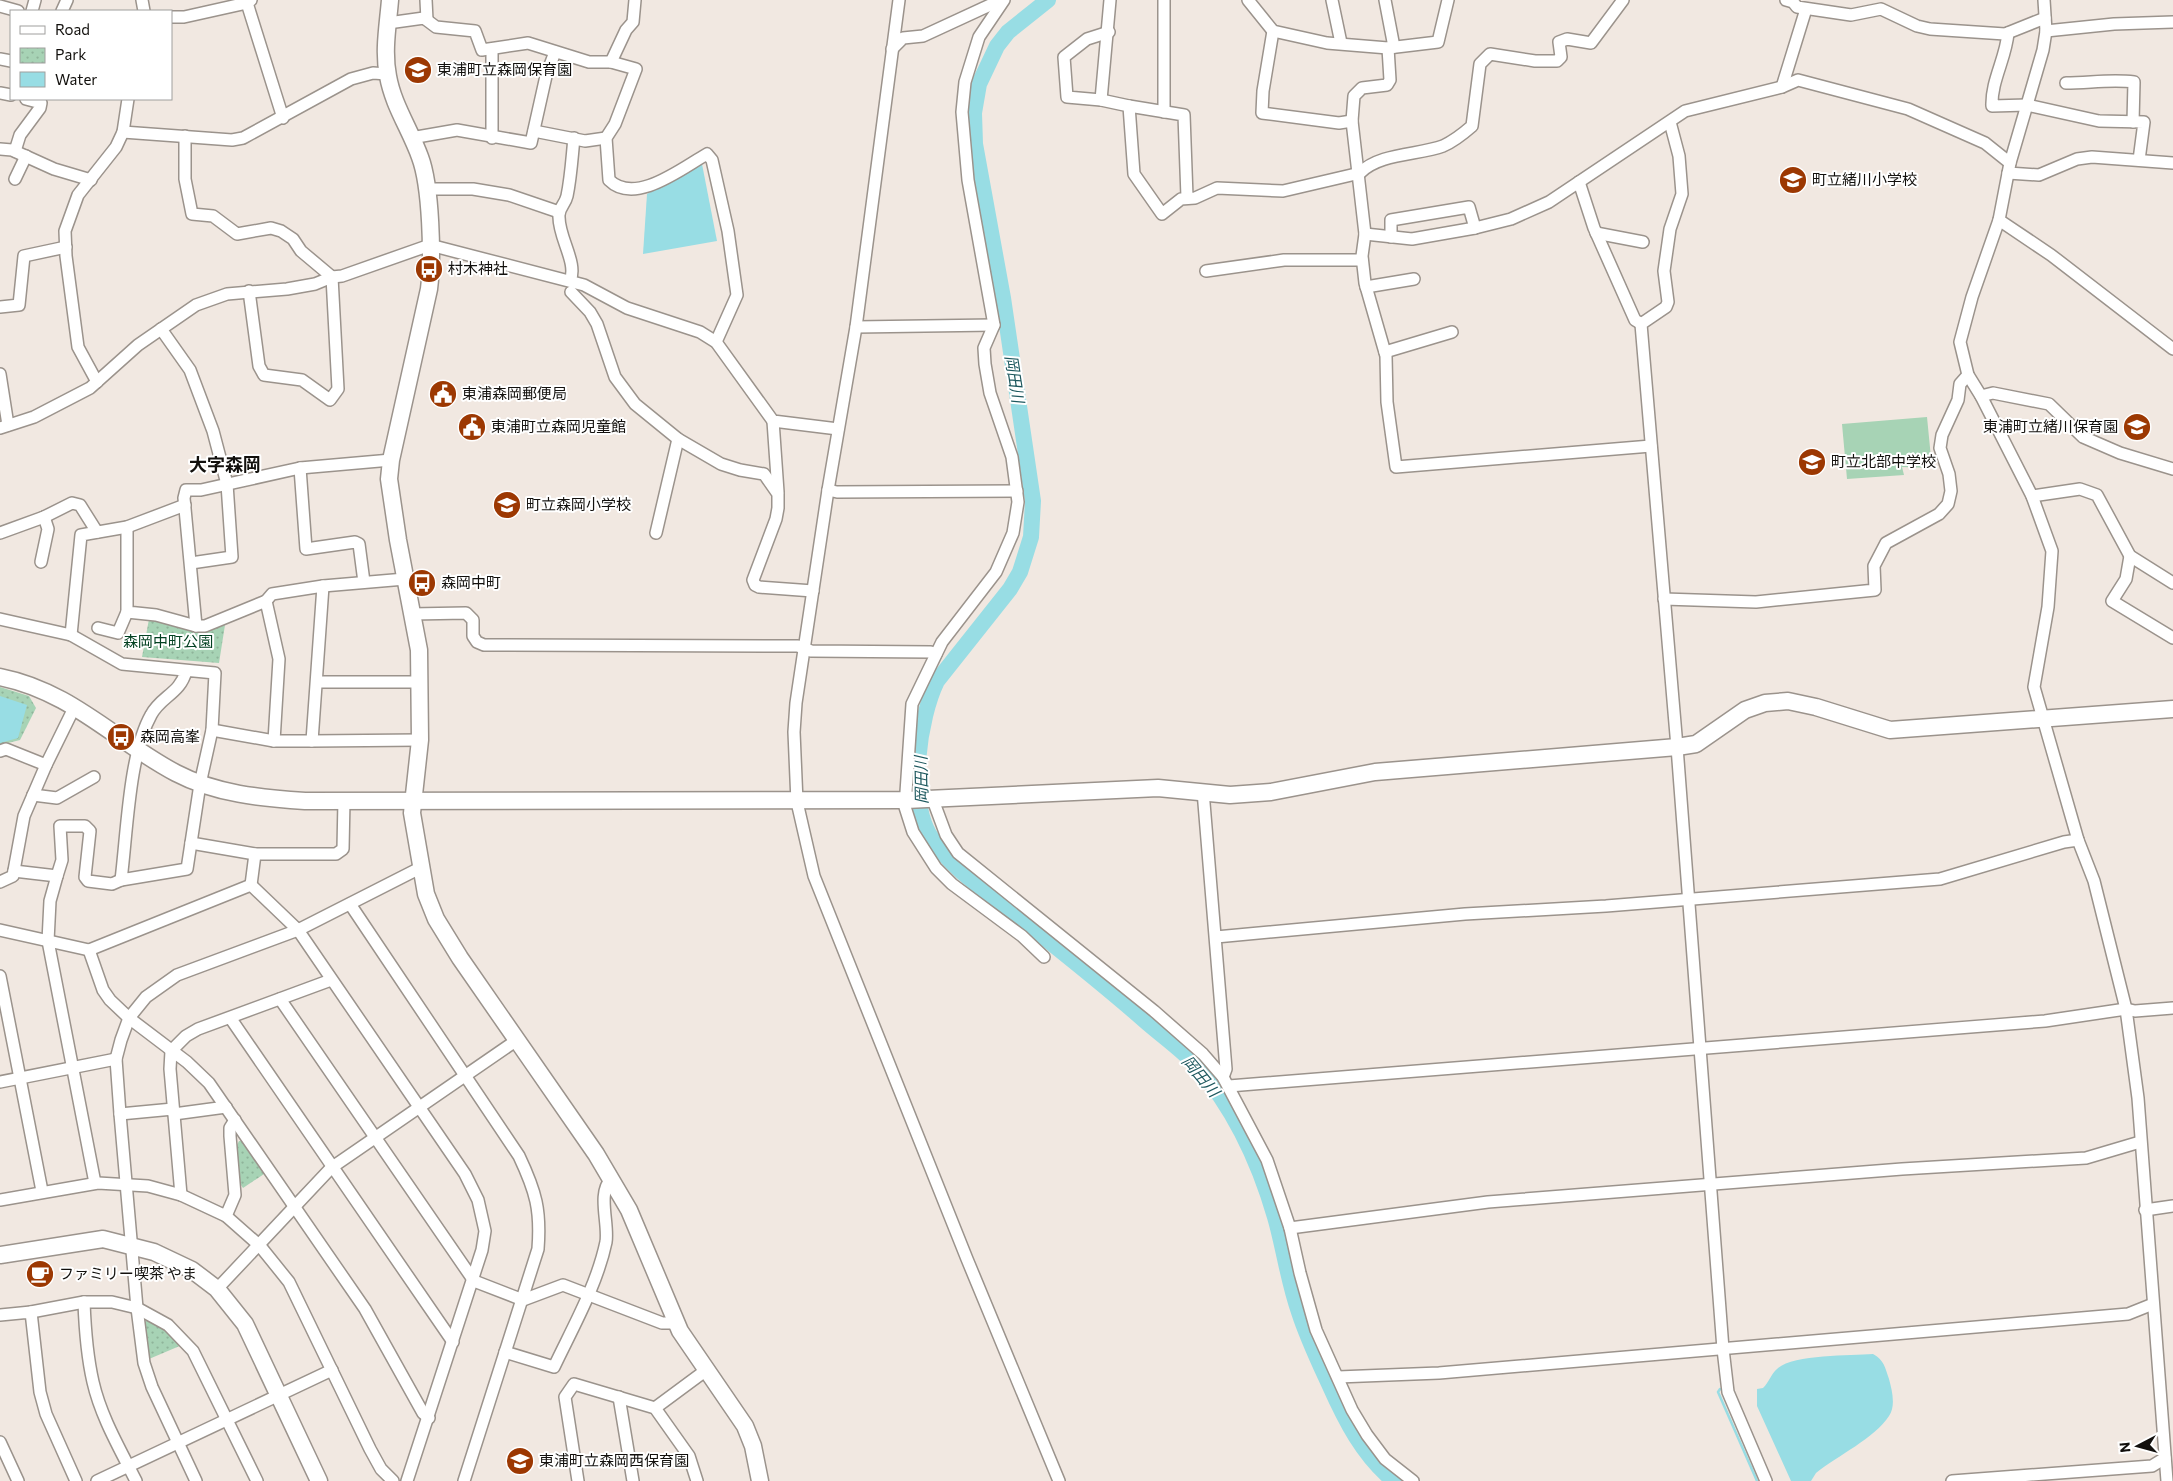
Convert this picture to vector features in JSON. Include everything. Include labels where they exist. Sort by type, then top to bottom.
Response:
[{"type":"street","points":[[390,0],[386,51],[387,74],[392,95],[420,158],[427,189],[432,268],[391,460],[389,479],[404,578],[419,650],[421,682],[420,740],[412,801],[420,868],[426,894],[436,919],[460,958],[596,1154],[629,1210],[675,1323],[705,1371],[731,1403],[745,1426],[755,1454],[760,1481]]},
{"type":"street","points":[[426,0],[427,20]]},
{"type":"street","points":[[611,62],[626,30],[633,22],[635,0]]},
{"type":"street","points":[[899,0],[856,327],[828,490],[795,719],[797,802],[814,876],[1059,1481]]},
{"type":"street","points":[[892,49],[903,38],[923,36],[1003,0]]},
{"type":"street","points":[[1003,0],[979,37],[965,82],[962,112],[968,180],[994,325],[984,348],[985,364],[990,393],[1012,457],[1017,491],[1016,516],[1004,558],[990,583],[950,630],[912,704],[906,817],[912,832],[936,868],[952,884],[1022,936],[1044,957]]},
{"type":"street","points":[[1101,100],[1109,32],[1110,0]]},
{"type":"street","points":[[1164,0],[1164,112]]},
{"type":"street","points":[[1248,0],[1273,31],[1327,43],[1391,48],[1438,42],[1448,0]]},
{"type":"street","points":[[1332,0],[1341,43]]},
{"type":"street","points":[[1385,0],[1391,48],[1390,80],[1387,85],[1362,88],[1354,96],[1352,121],[1360,173],[1365,234],[1362,260],[1366,287],[1385,352],[1387,402],[1396,467],[1651,446]]},
{"type":"street","points":[[1129,106],[1134,174],[1162,214],[1181,198],[1195,198],[1218,188],[1284,191],[1360,173],[1365,167],[1400,156],[1443,146],[1472,126],[1480,64],[1484,57],[1490,54],[1535,61],[1557,60],[1561,57],[1558,42],[1567,39],[1591,42],[1623,0]]},
{"type":"street","points":[[2044,0],[2046,31],[2043,50],[2009,168],[1999,220],[1963,326],[1960,342],[1968,375],[1981,396],[2032,496],[2052,551],[2048,607],[2034,687],[2078,840],[2094,881],[2126,1009],[2138,1098],[2167,1481]]},
{"type":"street","points":[[1791,1],[1797,7],[1851,15],[1880,9],[1930,29],[2008,33],[2045,18]]},
{"type":"street","points":[[172,17],[192,16],[249,2],[282,118]]},
{"type":"street","points":[[0,6],[14,10]]},
{"type":"street","points":[[1782,87],[1806,9]]},
{"type":"street","points":[[388,23],[415,18],[427,20],[436,26],[474,31],[482,50],[528,44],[590,62],[611,62],[636,70],[615,124],[606,138],[609,180],[616,187],[627,190],[642,188],[662,180],[707,154],[712,160],[728,232],[737,295],[716,342]]},
{"type":"street","points":[[2046,31],[2114,24],[2173,22]]},
{"type":"street","points":[[1273,31],[1263,91],[1262,113],[1339,123],[1352,121]]},
{"type":"street","points":[[1109,32],[1087,40],[1064,57],[1067,97],[1101,100],[1184,115],[1187,197]]},
{"type":"street","points":[[2008,33],[2007,49],[1998,73],[1992,106],[2027,105],[2091,120],[2144,122],[2139,160]]},
{"type":"street","points":[[492,48],[492,138]]},
{"type":"street","points":[[411,138],[457,130],[492,138],[531,143],[546,76],[555,52]]},
{"type":"street","points":[[123,132],[232,140],[243,138],[351,79],[373,73],[387,74]]},
{"type":"street","points":[[1365,234],[1412,239],[1511,219],[1549,202],[1685,111],[1782,87],[1798,80],[1908,109],[1985,143],[2009,168],[2039,175],[2076,159],[2092,157],[2173,163]]},
{"type":"street","points":[[2066,83],[2103,83],[2111,80],[2134,82],[2133,122]]},
{"type":"street","points":[[15,180],[20,154],[20,135],[40,108],[41,103],[30,100]]},
{"type":"street","points":[[97,382],[78,347],[65,231],[78,195],[116,147],[123,132],[128,100]]},
{"type":"street","points":[[1670,122],[1680,156],[1682,194],[1670,230],[1664,271],[1668,302],[1666,307],[1641,324],[1677,747],[1723,1349],[1728,1392],[1766,1481]]},
{"type":"street","points":[[534,131],[585,141],[606,138]]},
{"type":"street","points":[[185,136],[184,179],[192,214],[213,216],[237,234],[271,228],[281,230],[293,239],[301,251],[332,277],[338,390],[330,400],[302,380],[264,375],[259,366],[249,291]]},
{"type":"street","points":[[574,138],[566,199],[559,208],[560,234],[573,274],[571,287],[597,324],[620,388],[646,414],[678,439],[726,466],[764,474],[778,494]]},
{"type":"street","points":[[0,149],[20,154],[54,169],[91,180]]},
{"type":"street","points":[[1578,182],[1596,234],[1635,320],[1640,323]]},
{"type":"street","points":[[427,189],[473,189],[509,196],[559,212]]},
{"type":"street","points":[[1391,237],[1391,220],[1469,207],[1474,228]]},
{"type":"street","points":[[1999,220],[2051,255],[2173,349]]},
{"type":"street","points":[[1596,234],[1643,242]]},
{"type":"street","points":[[0,374],[4,426],[34,416],[97,382],[138,346],[196,305],[227,294],[249,291],[287,290],[315,284],[430,245],[571,287],[584,285],[627,308],[700,332],[716,342],[773,421],[778,494],[776,519],[754,582],[759,587],[813,591]]},
{"type":"street","points":[[0,307],[19,305],[24,256],[66,247]]},
{"type":"street","points":[[1206,271],[1284,260],[1362,260]]},
{"type":"street","points":[[1366,287],[1414,279]]},
{"type":"street","points":[[856,327],[994,325]]},
{"type":"street","points":[[161,329],[190,370],[213,431],[227,484],[232,557],[191,563]]},
{"type":"street","points":[[1385,352],[1452,332]]},
{"type":"street","points":[[1664,599],[1756,602],[1875,590],[1874,566],[1886,543],[1940,514],[1948,504],[1951,491],[1949,474],[1940,448],[1941,441],[1958,400],[1960,384],[1968,375]]},
{"type":"street","points":[[1981,396],[1993,393],[2049,404],[2083,437],[2120,453],[2173,469]]},
{"type":"street","points":[[773,421],[838,429]]},
{"type":"street","points":[[656,533],[678,439]]},
{"type":"street","points":[[196,626],[185,505],[186,490],[201,490],[300,468],[391,460]]},
{"type":"street","points":[[300,468],[306,549],[355,542],[359,544],[364,582]]},
{"type":"street","points":[[2032,496],[2080,489],[2097,495],[2130,556],[2173,583]]},
{"type":"street","points":[[828,490],[837,492],[1017,491]]},
{"type":"street","points":[[0,533],[44,517],[72,503],[80,506],[97,532]]},
{"type":"street","points":[[71,635],[81,535],[127,527],[185,505]]},
{"type":"street","points":[[41,562],[48,529],[44,517]]},
{"type":"street","points":[[98,628],[118,633],[127,612],[127,527]]},
{"type":"street","points":[[2130,556],[2126,578],[2112,601],[2173,638]]},
{"type":"street","points":[[127,612],[156,615],[196,626],[205,626],[266,601],[272,594],[323,586],[404,578]]},
{"type":"street","points":[[312,741],[323,586]]},
{"type":"street","points":[[266,601],[279,659],[274,741]]},
{"type":"street","points":[[412,614],[466,612],[473,620],[474,636],[477,642],[484,645],[798,646],[805,649],[931,652],[936,654]]},
{"type":"street","points":[[0,619],[71,635],[122,664],[215,673],[212,730],[200,784],[187,869],[121,880],[112,884],[88,881],[85,877],[90,831],[85,826],[60,826],[62,860],[50,901],[48,942],[96,1183]]},
{"type":"street","points":[[121,880],[137,748],[151,714],[180,686],[186,671]]},
{"type":"street","points":[[0,677],[42,690],[75,706],[175,772],[200,784],[268,799],[797,802],[933,800],[1158,788],[1230,795],[1271,792],[1375,772],[1696,744],[1745,710],[1765,704],[1788,701],[1816,707],[1890,730],[2173,709]]},
{"type":"street","points":[[317,682],[421,682]]},
{"type":"street","points":[[0,882],[13,876],[24,816],[75,706]]},
{"type":"street","points":[[212,730],[274,741],[420,740]]},
{"type":"street","points":[[0,751],[6,749],[46,765]]},
{"type":"street","points":[[33,794],[57,798],[94,777]]},
{"type":"street","points":[[1203,791],[1226,1081]]},
{"type":"street","points":[[191,843],[255,854],[336,854],[343,849],[344,800]]},
{"type":"street","points":[[933,800],[946,834],[958,853],[1154,1011],[1203,1054],[1226,1081],[1267,1160],[1290,1228],[1316,1330],[1352,1410],[1367,1435],[1385,1459],[1413,1481]]},
{"type":"street","points":[[1216,937],[1465,914],[1688,900],[1940,879],[2064,842],[2078,840]]},
{"type":"street","points":[[251,885],[255,854]]},
{"type":"street","points":[[196,1481],[152,1387],[144,1363],[137,1308],[116,1059],[129,1018],[146,997],[177,976],[298,930],[420,868]]},
{"type":"street","points":[[14,871],[57,876]]},
{"type":"street","points":[[251,885],[298,930],[465,1174],[478,1200],[485,1230],[474,1281],[407,1481]]},
{"type":"street","points":[[0,930],[89,950],[251,885]]},
{"type":"street","points":[[350,904],[519,1156],[536,1196],[539,1219],[538,1250],[464,1481]]},
{"type":"street","points":[[89,950],[103,990],[110,1000],[129,1018],[171,1050],[209,1083],[365,1309],[423,1413],[429,1418]]},
{"type":"street","points":[[0,976],[42,1191]]},
{"type":"street","points":[[181,1195],[170,1062],[171,1050],[186,1036],[198,1029],[231,1019],[331,980]]},
{"type":"street","points":[[280,999],[474,1281],[523,1300],[562,1285],[662,1323],[675,1323]]},
{"type":"street","points":[[1226,1081],[1701,1050],[2045,1021],[2126,1009],[2135,1011],[2173,1008]]},
{"type":"street","points":[[231,1019],[453,1342]]},
{"type":"street","points":[[217,1289],[260,1246],[332,1168],[463,1075],[518,1040]]},
{"type":"street","points":[[0,1082],[116,1059]]},
{"type":"street","points":[[120,1114],[226,1107]]},
{"type":"street","points":[[226,1216],[235,1195],[230,1128],[235,1120]]},
{"type":"street","points":[[1290,1228],[1488,1202],[1710,1186],[1902,1169],[2086,1158],[2140,1142]]},
{"type":"street","points":[[505,1352],[554,1367],[588,1295],[606,1240],[604,1192],[605,1186],[611,1179]]},
{"type":"street","points":[[0,1200],[42,1191],[96,1183],[126,1184],[181,1195],[226,1216],[260,1246],[289,1282],[370,1449],[381,1469],[393,1481]]},
{"type":"street","points":[[2145,1210],[2173,1206]]},
{"type":"street","points":[[0,1255],[103,1239],[169,1258],[192,1270],[217,1289],[245,1324],[320,1481]]},
{"type":"street","points":[[84,1302],[86,1336],[94,1384],[101,1407],[136,1481]]},
{"type":"street","points":[[0,1315],[31,1312],[84,1302],[112,1302],[137,1308],[168,1325],[193,1351],[257,1481]]},
{"type":"street","points":[[1338,1378],[1439,1373],[2128,1314],[2153,1304]]},
{"type":"street","points":[[31,1312],[40,1392],[46,1414],[76,1481]]},
{"type":"street","points":[[97,1481],[332,1370]]},
{"type":"street","points":[[655,1408],[705,1371]]},
{"type":"street","points":[[578,1481],[565,1397],[574,1384],[655,1408],[689,1456],[697,1481]]},
{"type":"street","points":[[619,1397],[633,1481]]},
{"type":"street","points":[[0,1442],[18,1481]]},
{"type":"street","points":[[1952,1481],[2152,1466],[2165,1458]]},
{"type":"green space","points":[[1927,417],[1932,468],[1902,467],[1904,475],[1847,479],[1842,424]]},
{"type":"green space","name":"森岡中町公園","points":[[149,619],[202,632],[225,625],[219,663],[142,657]]},
{"type":"green space","points":[[0,687],[29,696],[36,708],[20,740],[0,745]]},
{"type":"green space","points":[[239,1141],[244,1141],[264,1169],[264,1174],[243,1188],[240,1184],[235,1165]]},
{"type":"green space","points":[[149,1320],[164,1327],[182,1345],[149,1359],[144,1322]]},
{"type":"water","points":[[702,164],[717,241],[643,254],[647,194]]},
{"type":"water","points":[[0,696],[27,705],[18,738],[0,743]]},
{"type":"water","points":[[1873,1354],[1884,1364],[1890,1383],[1893,1403],[1889,1416],[1875,1432],[1816,1473],[1811,1481],[1791,1481],[1757,1406],[1757,1389],[1763,1388],[1773,1373],[1784,1364],[1808,1358]]},
{"type":"waterway","name":"岡田川","points":[[1048,0],[1008,32],[997,46],[979,84],[974,113],[975,144],[1003,298],[1033,501],[1031,537],[1020,572],[1010,589],[937,681],[925,715],[918,758],[919,800],[923,818],[929,834],[937,846],[956,866],[977,885],[1095,978],[1184,1053],[1210,1082],[1244,1136],[1269,1196],[1295,1300],[1317,1357],[1356,1437],[1373,1460],[1394,1481]]},
{"type":"waterway","points":[[1720,1389],[1718,1392],[1757,1481]]},
{"type":"place","name":"東浦町立森岡保育園","points":[[418,70]]},
{"type":"place","name":"町立緒川小学校","points":[[1793,180]]},
{"type":"place","name":"村木神社","points":[[429,269]]},
{"type":"place","name":"東浦森岡郵便局","points":[[443,394]]},
{"type":"place","name":"東浦町立森岡児童館","points":[[472,427]]},
{"type":"place","name":"東浦町立緒川保育園","points":[[2137,427]]},
{"type":"place","name":"町立北部中学校","points":[[1812,462]]},
{"type":"place","name":"町立森岡小学校","points":[[507,505]]},
{"type":"place","name":"森岡中町","points":[[422,583]]},
{"type":"place","name":"森岡高峯","points":[[121,737]]},
{"type":"place","name":"ファミリー喫茶 やま","points":[[40,1274]]},
{"type":"place","name":"東浦町立森岡西保育園","points":[[520,1461]]},
{"type":"district","name":"大字森岡","points":[[225,465]]}]
